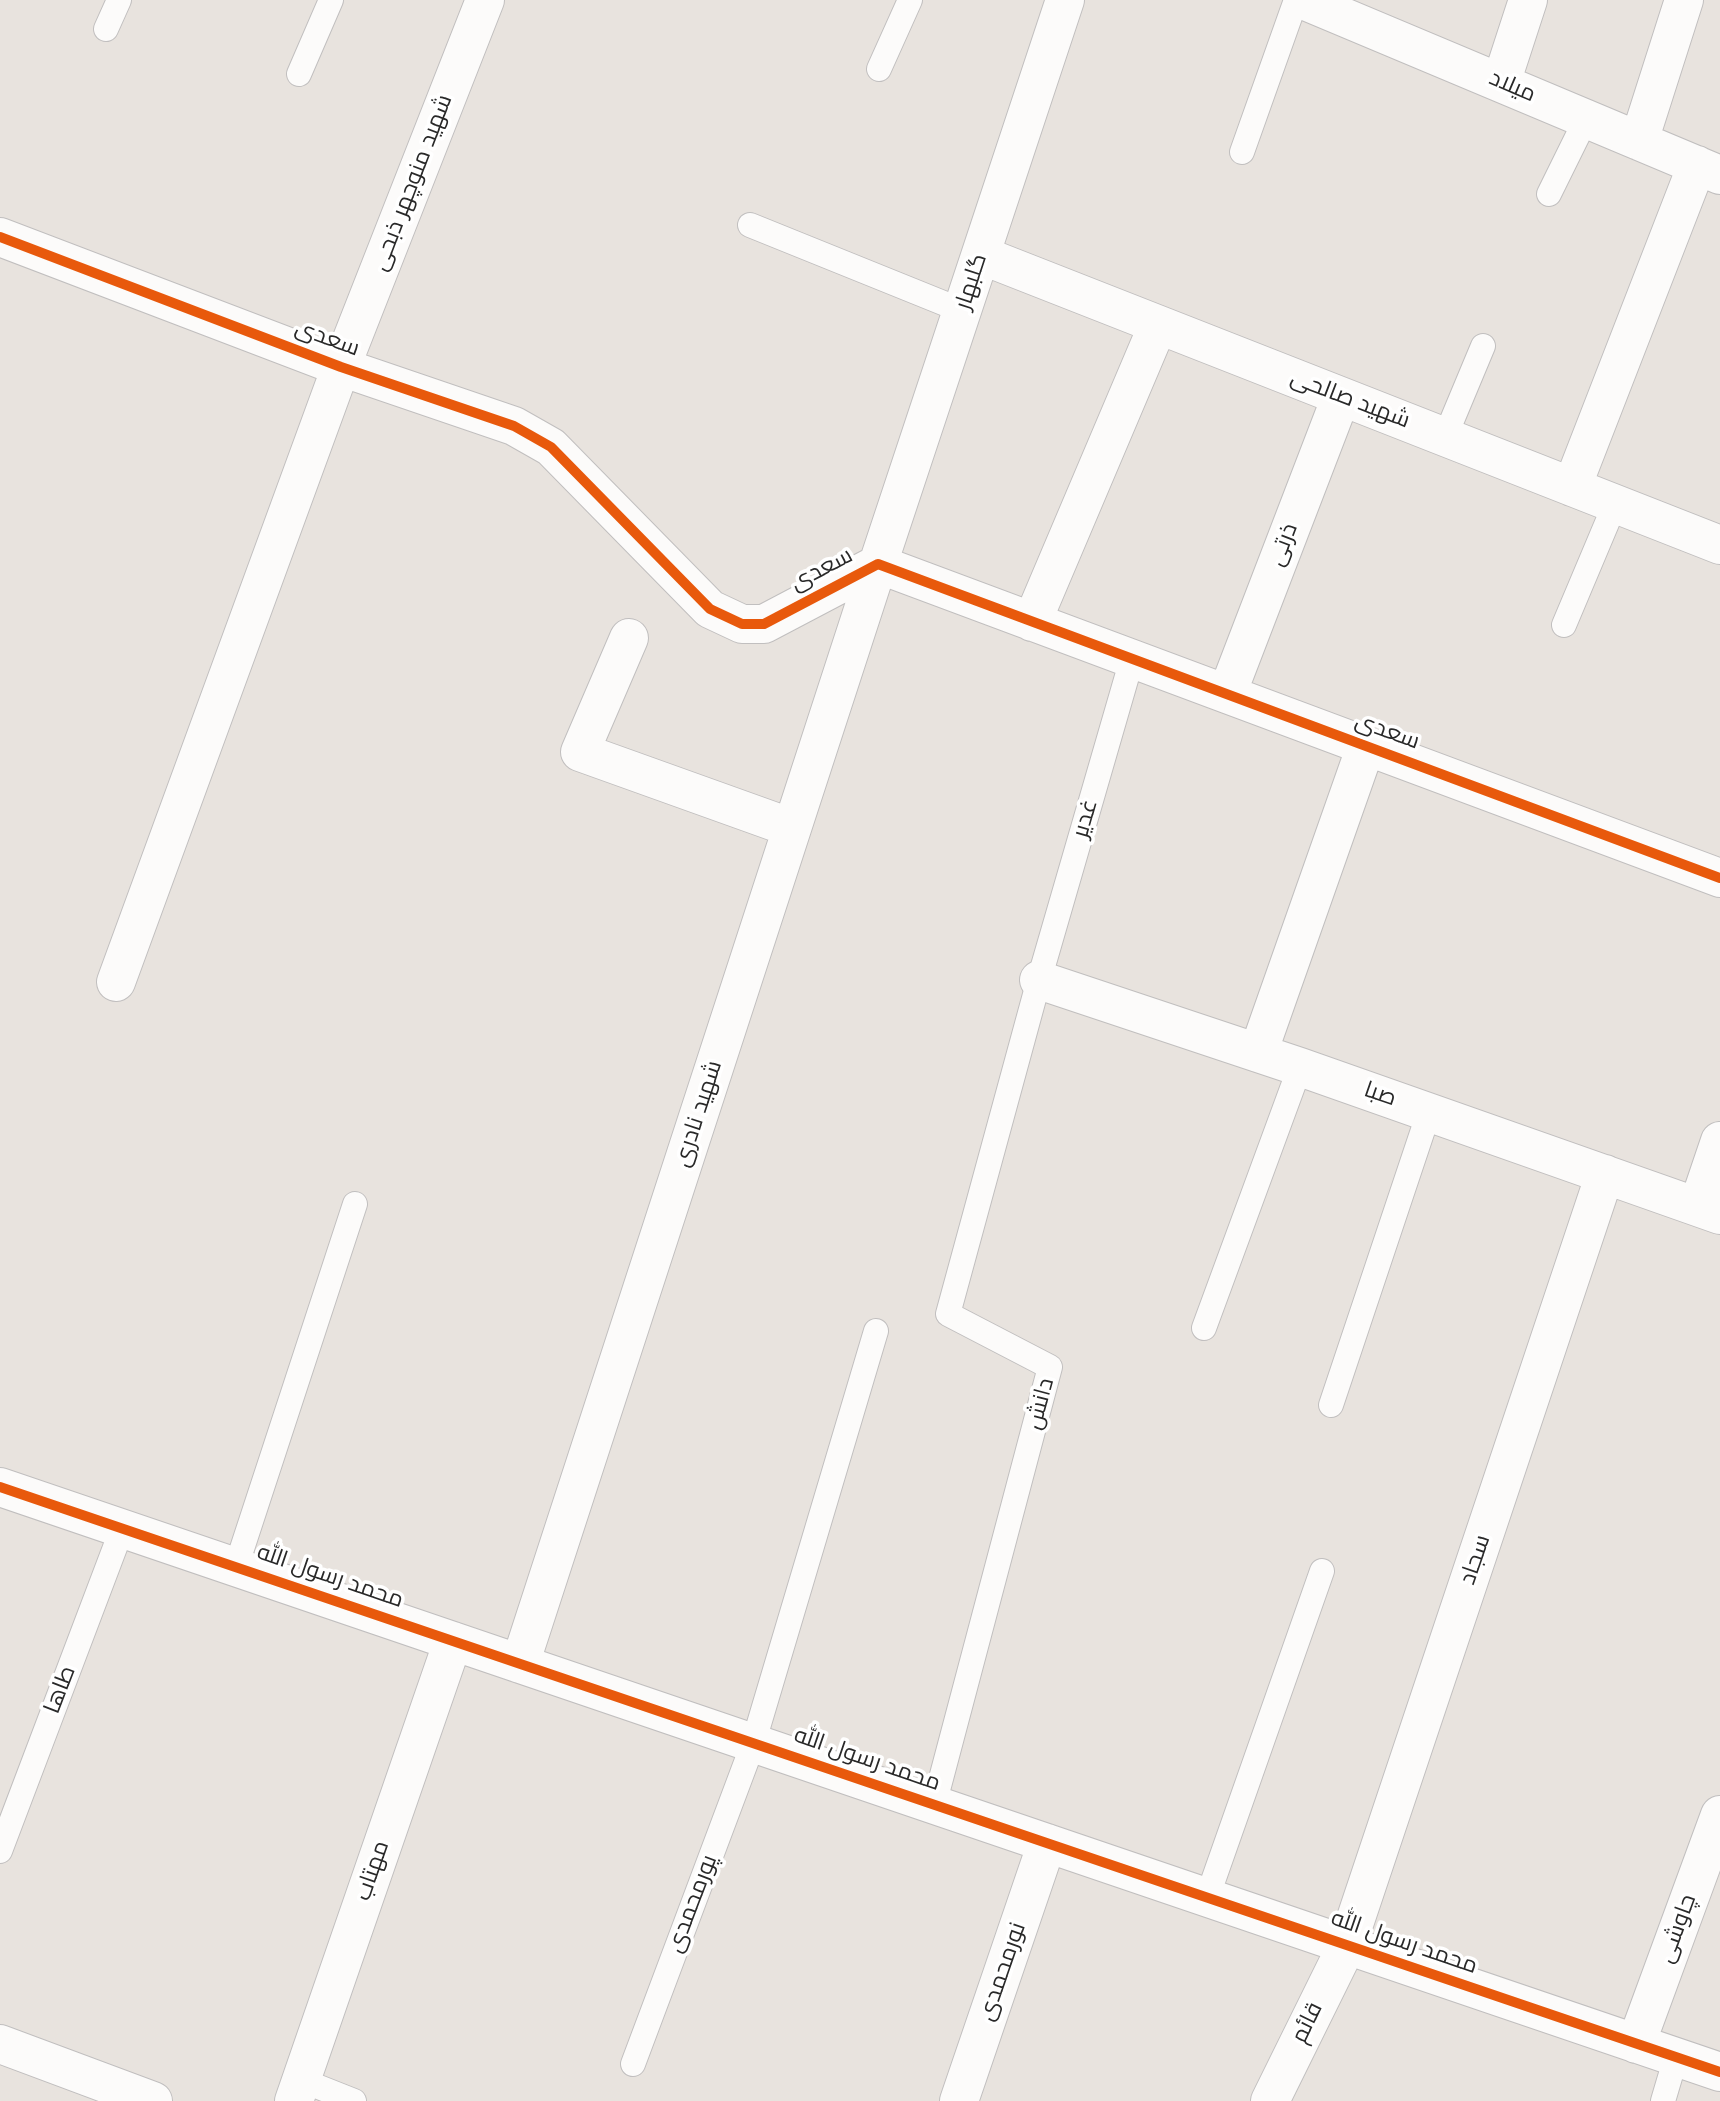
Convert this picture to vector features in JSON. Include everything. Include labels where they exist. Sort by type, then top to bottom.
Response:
[{"type":"street","name":"شهید منوچهر ذبحی","points":[[116,982],[341,367],[485,0]]},
{"type":"street","name":"گلبهار","points":[[878,564],[1065,0]]},
{"type":"street","name":"میلاد","points":[[1303,0],[1385,16],[1501,83],[1709,170]]},
{"type":"street","points":[[1501,83],[1528,0]]},
{"type":"street","points":[[1639,141],[1684,0]]},
{"type":"street","points":[[1572,487],[1709,170]]},
{"type":"street","name":"سعدی","points":[[0,237],[341,367],[514,426],[551,447],[710,609],[742,624],[764,624],[878,564],[1720,878]]},
{"type":"street","name":"شهید صالحی","points":[[981,255],[1720,545]]},
{"type":"street","points":[[1032,622],[1158,325]]},
{"type":"street","name":"ذرتی","points":[[1227,694],[1341,397]]},
{"type":"street","name":"شهید نادری","points":[[520,1664],[878,564]]},
{"type":"street","points":[[629,638],[580,752],[792,828]]},
{"type":"street","points":[[1258,1053],[1366,746]]},
{"type":"street","name":"صبا","points":[[1039,980],[1300,1067],[1709,1211]]},
{"type":"street","points":[[1709,1211],[1720,1141]]},
{"type":"street","name":"سجاد","points":[[1347,1945],[1605,1174]]},
{"type":"street","name":"محمد رسول الله","points":[[0,1487],[1720,2072]]},
{"type":"street","name":"مهتاب","points":[[297,2091],[453,1641]]},
{"type":"street","name":"چاوشی","points":[[1636,2044],[1720,1815]]},
{"type":"street","name":"نورمحمدی","points":[[959,2101],[1047,1843]]},
{"type":"street","name":"قائم","points":[[1270,2101],[1347,1945]]},
{"type":"street","points":[[0,2044],[153,2101]]},
{"type":"lane","points":[[106,29],[119,0]]},
{"type":"lane","points":[[299,74],[331,0]]},
{"type":"lane","points":[[879,69],[910,0]]},
{"type":"lane","points":[[1242,152],[1296,0]]},
{"type":"lane","points":[[1549,194],[1586,118]]},
{"type":"lane","points":[[750,225],[962,311]]},
{"type":"lane","points":[[1445,437],[1483,346]]},
{"type":"lane","points":[[1564,625],[1615,504]]},
{"type":"lane","name":"غدیر","points":[[1039,980],[1132,659]]},
{"type":"lane","name":"دانش","points":[[934,1805],[1050,1367],[948,1314],[1039,980]]},
{"type":"lane","points":[[1204,1328],[1300,1067]]},
{"type":"lane","points":[[1331,1405],[1429,1112]]},
{"type":"lane","points":[[236,1567],[355,1204]]},
{"type":"lane","name":"پورمحمدی","points":[[632,2064],[753,1744],[876,1331]]},
{"type":"lane","name":"طاها","points":[[0,1851],[122,1529]]},
{"type":"lane","points":[[1207,1898],[1322,1571]]},
{"type":"lane","points":[[1663,2101],[1676,2057]]},
{"type":"lane","points":[[297,2091],[354,2101]]},
{"type":"cycle path","points":[[0,237],[341,367],[514,426],[551,447],[710,609],[742,624],[764,624],[878,564],[1720,878]]},
{"type":"cycle path","points":[[0,1487],[1720,2072]]}]
